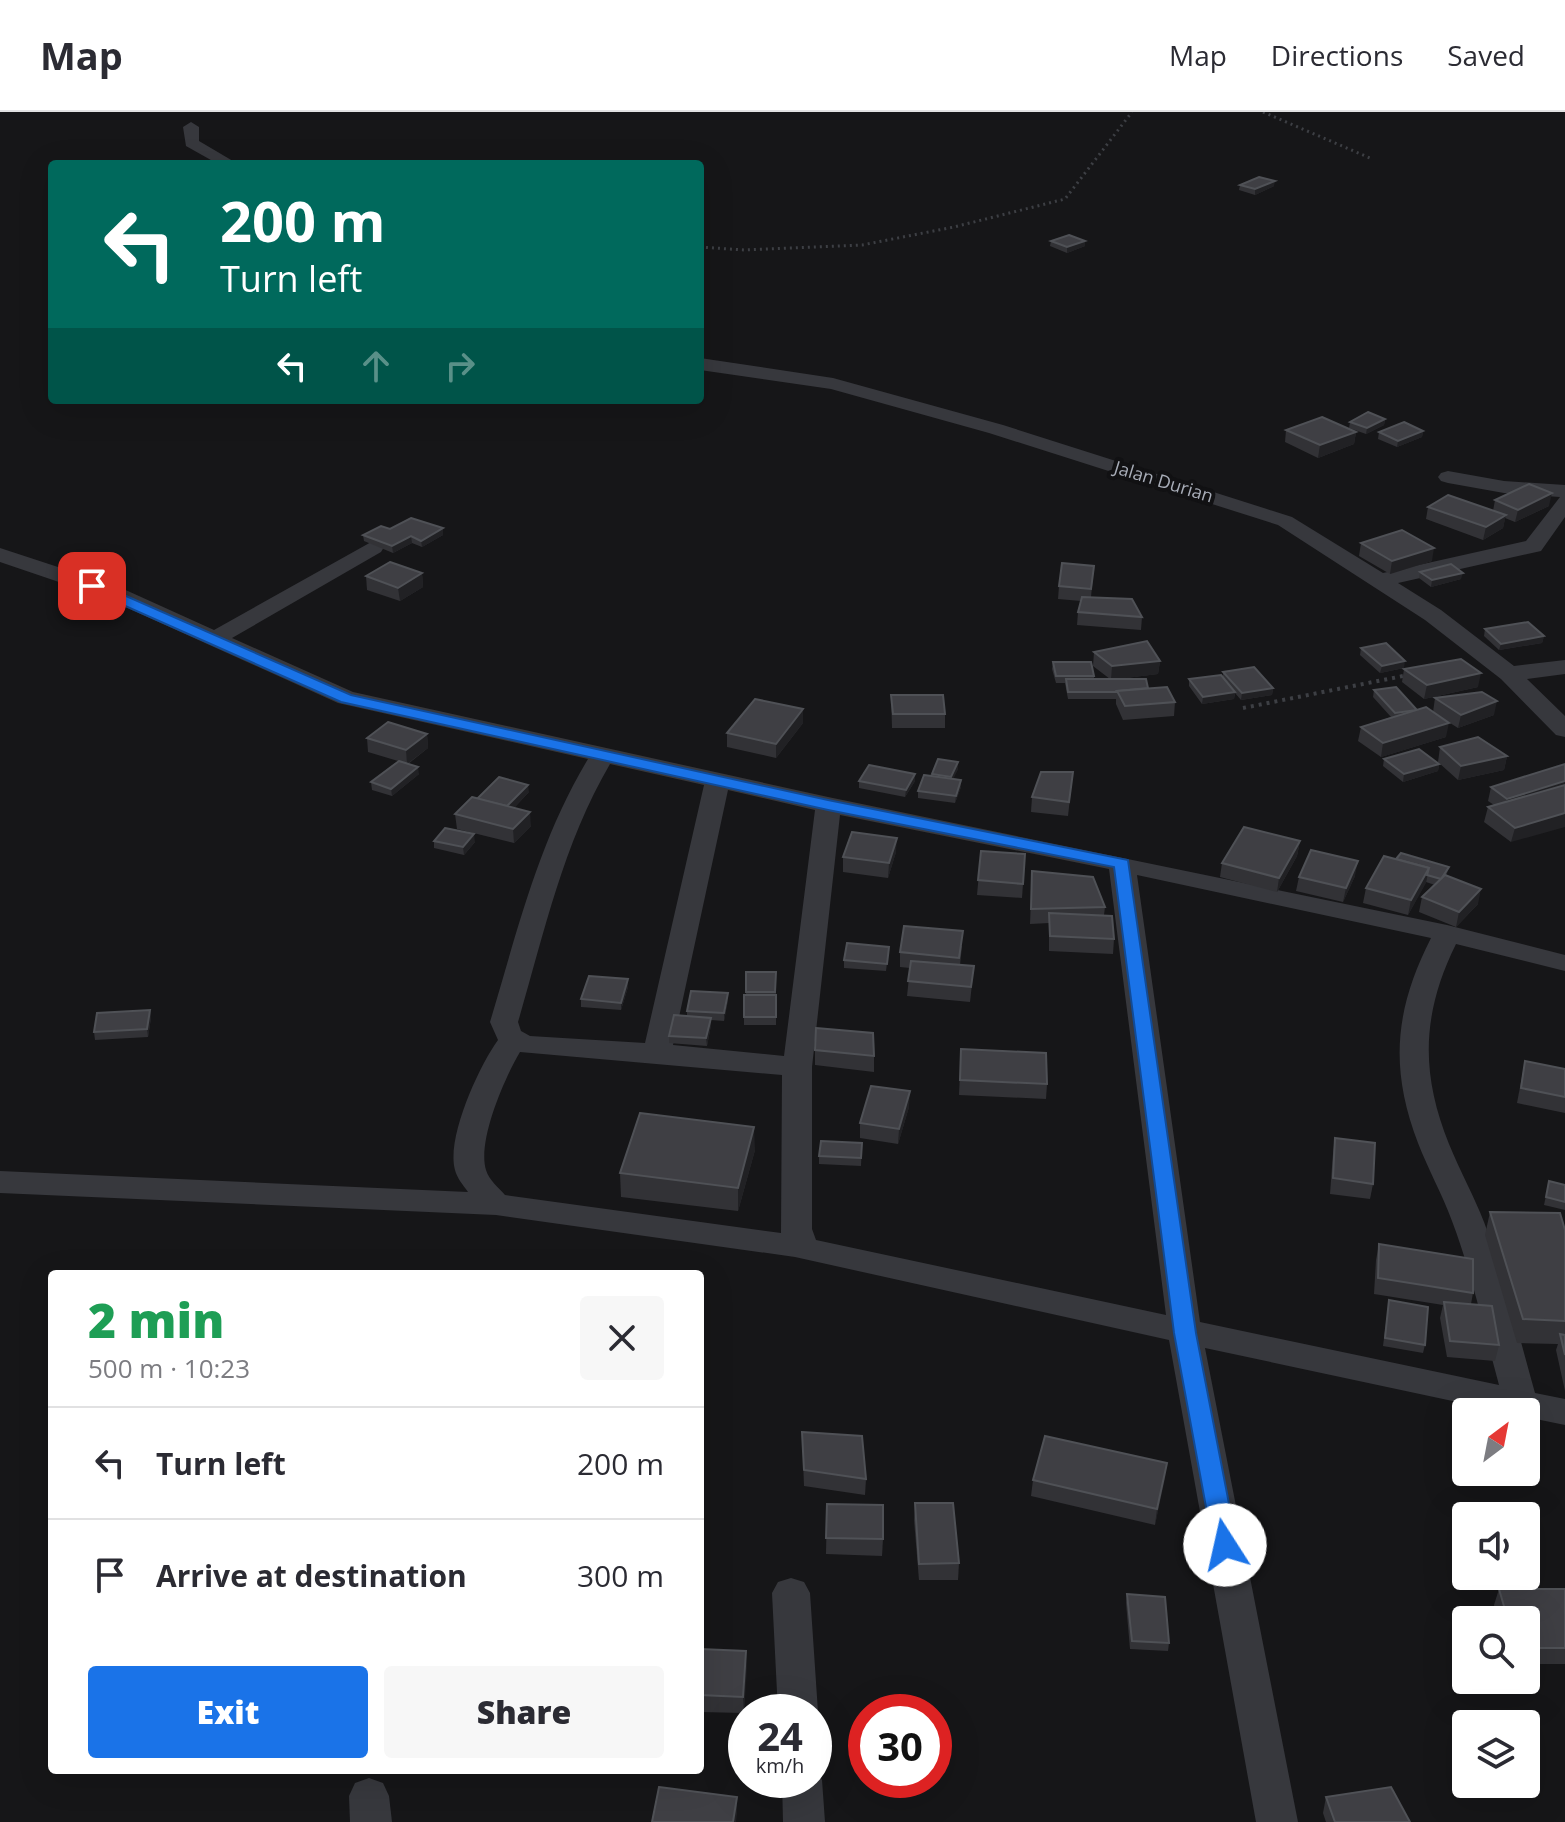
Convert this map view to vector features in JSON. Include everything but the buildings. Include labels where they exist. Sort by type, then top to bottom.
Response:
[{"type":"street","points":[[191,127],[191,143],[223,160]]},
{"type":"street","name":"Jalan Durian","points":[[704,365],[833,384],[996,429],[1253,508],[1299,527],[1383,580],[1509,674],[1565,730]]},
{"type":"street","points":[[1448,477],[1504,487],[1565,491]]},
{"type":"street","points":[[1383,580],[1533,546],[1565,502]]},
{"type":"street","points":[[213,640],[373,547]]},
{"type":"street","points":[[0,555],[111,592],[346,698],[828,805],[1447,933],[1565,963]]},
{"type":"street","points":[[1509,674],[1565,667]]},
{"type":"street","points":[[602,756],[582,786],[555,852],[504,1022],[507,1033],[513,1041],[560,1049],[657,1053],[797,1067]]},
{"type":"street","points":[[657,1053],[717,781]]},
{"type":"street","points":[[802,1247],[796,1229],[797,1067],[828,805]]},
{"type":"street","points":[[1122,864],[1185,1333],[1277,1822]]},
{"type":"street","points":[[1447,933],[1416,1001],[1410,1034],[1413,1068],[1429,1132],[1469,1222],[1520,1398]]},
{"type":"street","points":[[496,1204],[469,1167],[474,1126],[496,1065],[513,1041]]},
{"type":"street","points":[[0,1182],[311,1193],[496,1204],[802,1247],[824,1257],[1497,1398]]},
{"type":"street","points":[[1540,1407],[1565,1412]]},
{"type":"street","points":[[791,1593],[797,1694]]},
{"type":"street","points":[[803,1798],[804,1822]]},
{"type":"path","points":[[704,247],[744,250],[862,245],[954,227],[1065,199],[1132,112]]},
{"type":"path","points":[[1263,112],[1370,158]]},
{"type":"path","points":[[1243,708],[1410,674]]},
{"type":"route","points":[[92,586],[346,698],[828,805],[1122,864],[1185,1333],[1225,1545]]}]
